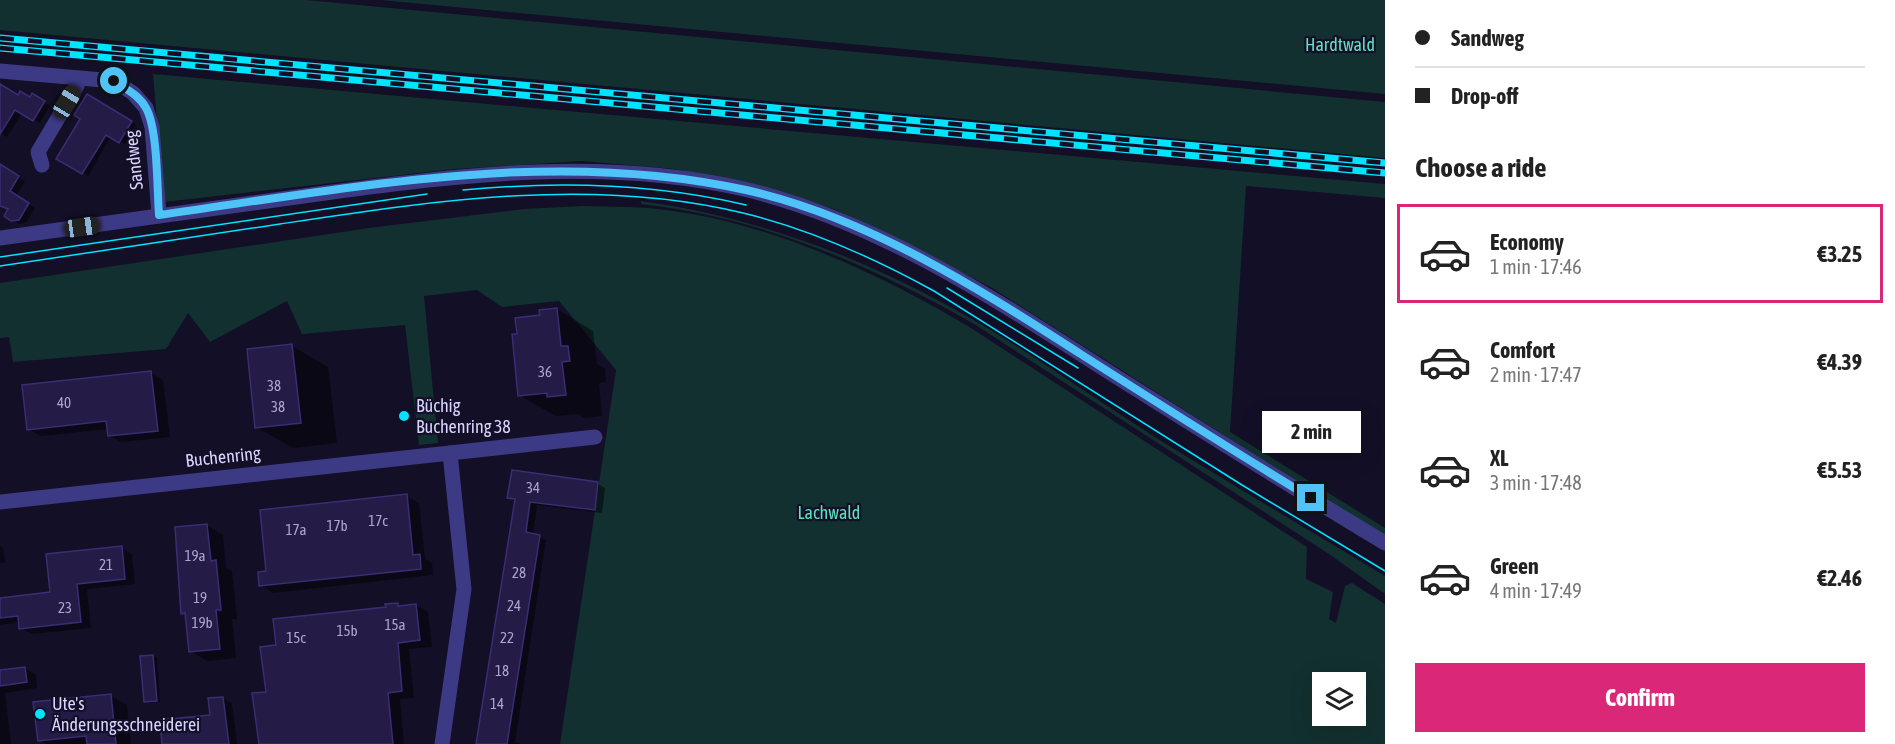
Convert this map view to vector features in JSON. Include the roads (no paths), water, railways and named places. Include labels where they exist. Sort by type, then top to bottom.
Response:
[{"type":"street","name":"Sandweg","points":[[0,71],[114,81],[133,93],[146,108],[152,127],[159,215]]},
{"type":"street","points":[[42,165],[38,152],[77,86],[77,78]]},
{"type":"street","points":[[0,238],[364,188],[521,171],[634,172],[749,191],[841,221],[901,248],[984,292],[1256,465],[1385,543]]},
{"type":"street","name":"Buchenring","points":[[0,502],[595,437]]},
{"type":"street","points":[[442,744],[464,589],[450,453]]},
{"type":"tram line","points":[[463,190],[534,185],[605,186],[675,192],[746,205]]},
{"type":"tram line","points":[[0,257],[427,194]]},
{"type":"tram line","points":[[0,266],[396,207],[512,196],[570,194],[628,196],[686,202],[743,213],[817,236],[888,267],[934,291],[1242,485],[1385,571]]},
{"type":"tram line","points":[[947,288],[1078,368]]},
{"type":"railway","points":[[0,38],[1385,163]]},
{"type":"railway","points":[[0,48],[1385,173]]},
{"type":"place","name":"Büchig Buchenring 38","points":[[404,416]]},
{"type":"place","name":"Ute's Änderungsschneiderei","points":[[40,714]]},
{"type":"park label","name":"Hardtwald","points":[[1340,45]]},
{"type":"park label","name":"Lachwald","points":[[829,513]]}]
